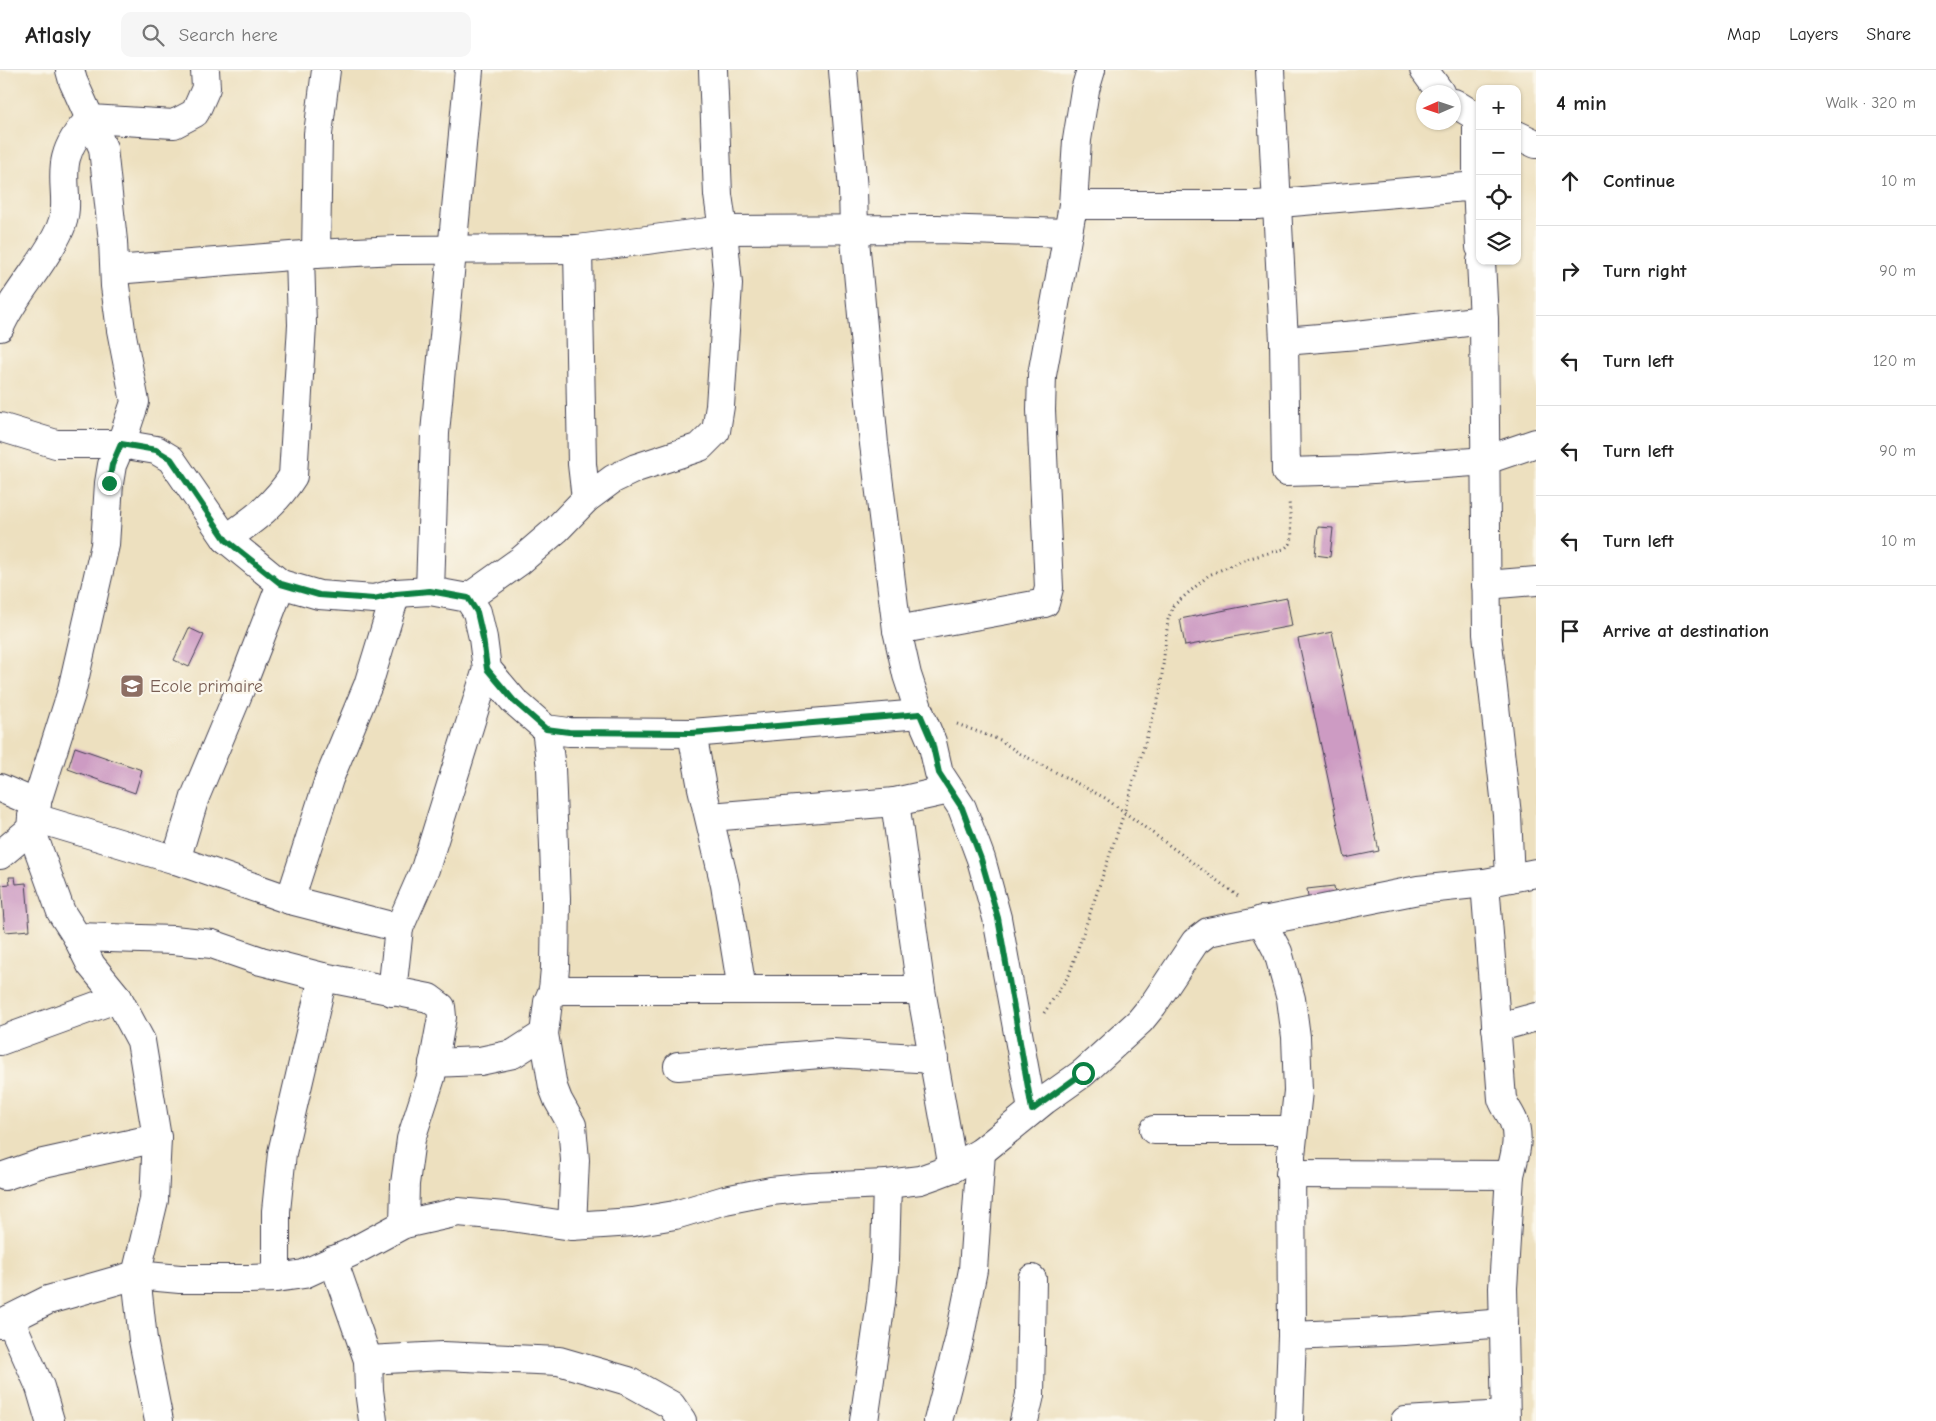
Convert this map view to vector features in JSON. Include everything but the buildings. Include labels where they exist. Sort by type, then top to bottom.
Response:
[{"type":"street","points":[[0,855],[34,817],[71,694],[105,545],[112,465],[135,402],[121,330],[103,148],[73,81],[70,70]]},
{"type":"street","points":[[0,327],[7,310],[44,257],[60,229],[66,210],[66,159],[78,131],[90,119],[174,124],[195,113],[206,88],[205,70]]},
{"type":"street","points":[[226,540],[262,514],[281,495],[293,476],[302,325],[318,134],[326,70]]},
{"type":"street","points":[[430,591],[435,433],[468,70]]},
{"type":"street","points":[[0,427],[56,444],[121,444],[156,450],[171,459],[226,540],[281,584],[319,595],[374,599],[396,594],[430,591],[468,598],[520,561],[556,530],[586,499],[613,479],[636,468],[700,447],[716,431],[720,406],[728,284],[718,195],[713,70]]},
{"type":"street","points":[[843,70],[853,190],[854,229],[874,444],[897,630],[907,675],[932,742],[939,773],[962,808],[981,859],[998,918],[1032,1110]]},
{"type":"street","points":[[897,630],[1045,603],[1047,599],[1049,588],[1041,410],[1042,375],[1073,205],[1078,140],[1091,70]]},
{"type":"street","points":[[1270,70],[1284,341],[1286,472],[1359,470],[1472,462],[1486,460],[1536,443]]},
{"type":"street","points":[[1424,70],[1435,85]]},
{"type":"street","points":[[1461,107],[1476,117]]},
{"type":"street","points":[[1478,130],[1478,175]]},
{"type":"street","points":[[1521,137],[1536,144]]},
{"type":"street","points":[[1073,205],[1278,204],[1476,186]]},
{"type":"street","points":[[114,270],[397,250],[578,249],[723,230],[937,229],[1068,233]]},
{"type":"street","points":[[578,249],[582,464],[586,499]]},
{"type":"street","points":[[1405,1421],[1506,1418],[1503,1288],[1510,1175],[1517,1139],[1514,1121],[1502,1099],[1496,1028],[1511,878],[1507,815],[1488,648],[1484,320],[1480,265]]},
{"type":"street","points":[[1284,341],[1357,335],[1484,320]]},
{"type":"street","points":[[1486,585],[1536,582]]},
{"type":"street","points":[[176,860],[195,797],[244,680],[281,584]]},
{"type":"street","points":[[290,900],[329,779],[368,685],[396,594]]},
{"type":"street","points":[[392,992],[399,928],[425,869],[487,669],[477,612],[468,598]]},
{"type":"street","points":[[487,669],[514,701],[546,729],[569,732],[692,733],[920,714]]},
{"type":"street","points":[[546,729],[551,768],[556,898],[555,968],[553,990],[548,1002],[544,1034],[558,1100],[572,1125],[575,1160],[572,1226]]},
{"type":"street","points":[[692,733],[725,885],[742,990]]},
{"type":"street","points":[[0,788],[34,817],[176,860],[290,900],[399,928]]},
{"type":"street","points":[[710,817],[895,802],[949,790]]},
{"type":"street","points":[[895,802],[921,990],[953,1168]]},
{"type":"street","points":[[34,817],[61,912],[77,937],[91,965],[118,998],[141,1041],[157,1138],[154,1200],[136,1275],[144,1340],[160,1421]]},
{"type":"street","points":[[50,1421],[40,1387],[5,1322],[48,1300],[136,1275],[180,1279],[276,1278],[304,1274],[404,1224],[458,1212],[504,1216],[572,1226],[633,1222],[675,1215],[725,1200],[771,1191],[812,1187],[887,1184],[920,1180],[953,1168],[981,1152],[1032,1110],[1083,1073],[1140,1021],[1153,1005],[1182,959],[1202,935],[1215,930],[1261,920],[1418,890],[1511,878]]},
{"type":"street","points":[[1261,920],[1278,952],[1291,999],[1296,1037],[1298,1084],[1292,1130],[1290,1174],[1292,1336],[1289,1421]]},
{"type":"street","points":[[77,937],[173,940],[212,944],[261,961],[323,977],[429,998],[441,1007],[442,1017],[431,1077],[411,1139],[405,1184],[404,1224]]},
{"type":"street","points":[[276,1278],[276,1211],[282,1153],[323,977]]},
{"type":"street","points":[[553,990],[921,990]]},
{"type":"street","points":[[0,1041],[118,998]]},
{"type":"street","points":[[1496,1028],[1536,1017]]},
{"type":"street","points":[[433,1063],[480,1062],[513,1054],[544,1034]]},
{"type":"street","points":[[678,1066],[832,1053],[934,1059]]},
{"type":"street","points":[[1154,1130],[1292,1130]]},
{"type":"street","points":[[4,1176],[39,1164],[157,1138]]},
{"type":"street","points":[[938,1421],[959,1340],[973,1270],[981,1152]]},
{"type":"street","points":[[1290,1174],[1510,1175]]},
{"type":"street","points":[[864,1421],[881,1302],[885,1260],[887,1184]]},
{"type":"street","points":[[333,1260],[368,1360],[373,1421]]},
{"type":"street","points":[[1024,1421],[1030,1395],[1032,1280]]},
{"type":"street","points":[[1292,1336],[1404,1331],[1504,1323]]},
{"type":"street","points":[[368,1360],[444,1356],[559,1361],[628,1381],[672,1405],[682,1421]]},
{"type":"path","points":[[1021,1046],[1069,975],[1124,813],[1160,693],[1168,620],[1173,606],[1209,575],[1246,559],[1284,549],[1290,544],[1292,535],[1286,472]]},
{"type":"path","points":[[920,714],[944,720],[1000,740],[1019,753],[1105,798],[1236,894],[1261,920]]},
{"type":"place","name":"Ecole primaire","points":[[132,686]]},
{"type":"route","points":[[109,483],[112,465],[121,444],[138,445],[156,450],[171,459],[226,540],[281,584],[319,595],[374,599],[396,594],[430,591],[468,598],[477,612],[487,669],[514,701],[546,729],[569,732],[692,733],[920,714],[932,742],[939,773],[962,808],[972,833],[998,918],[1032,1110],[1083,1073]]}]
